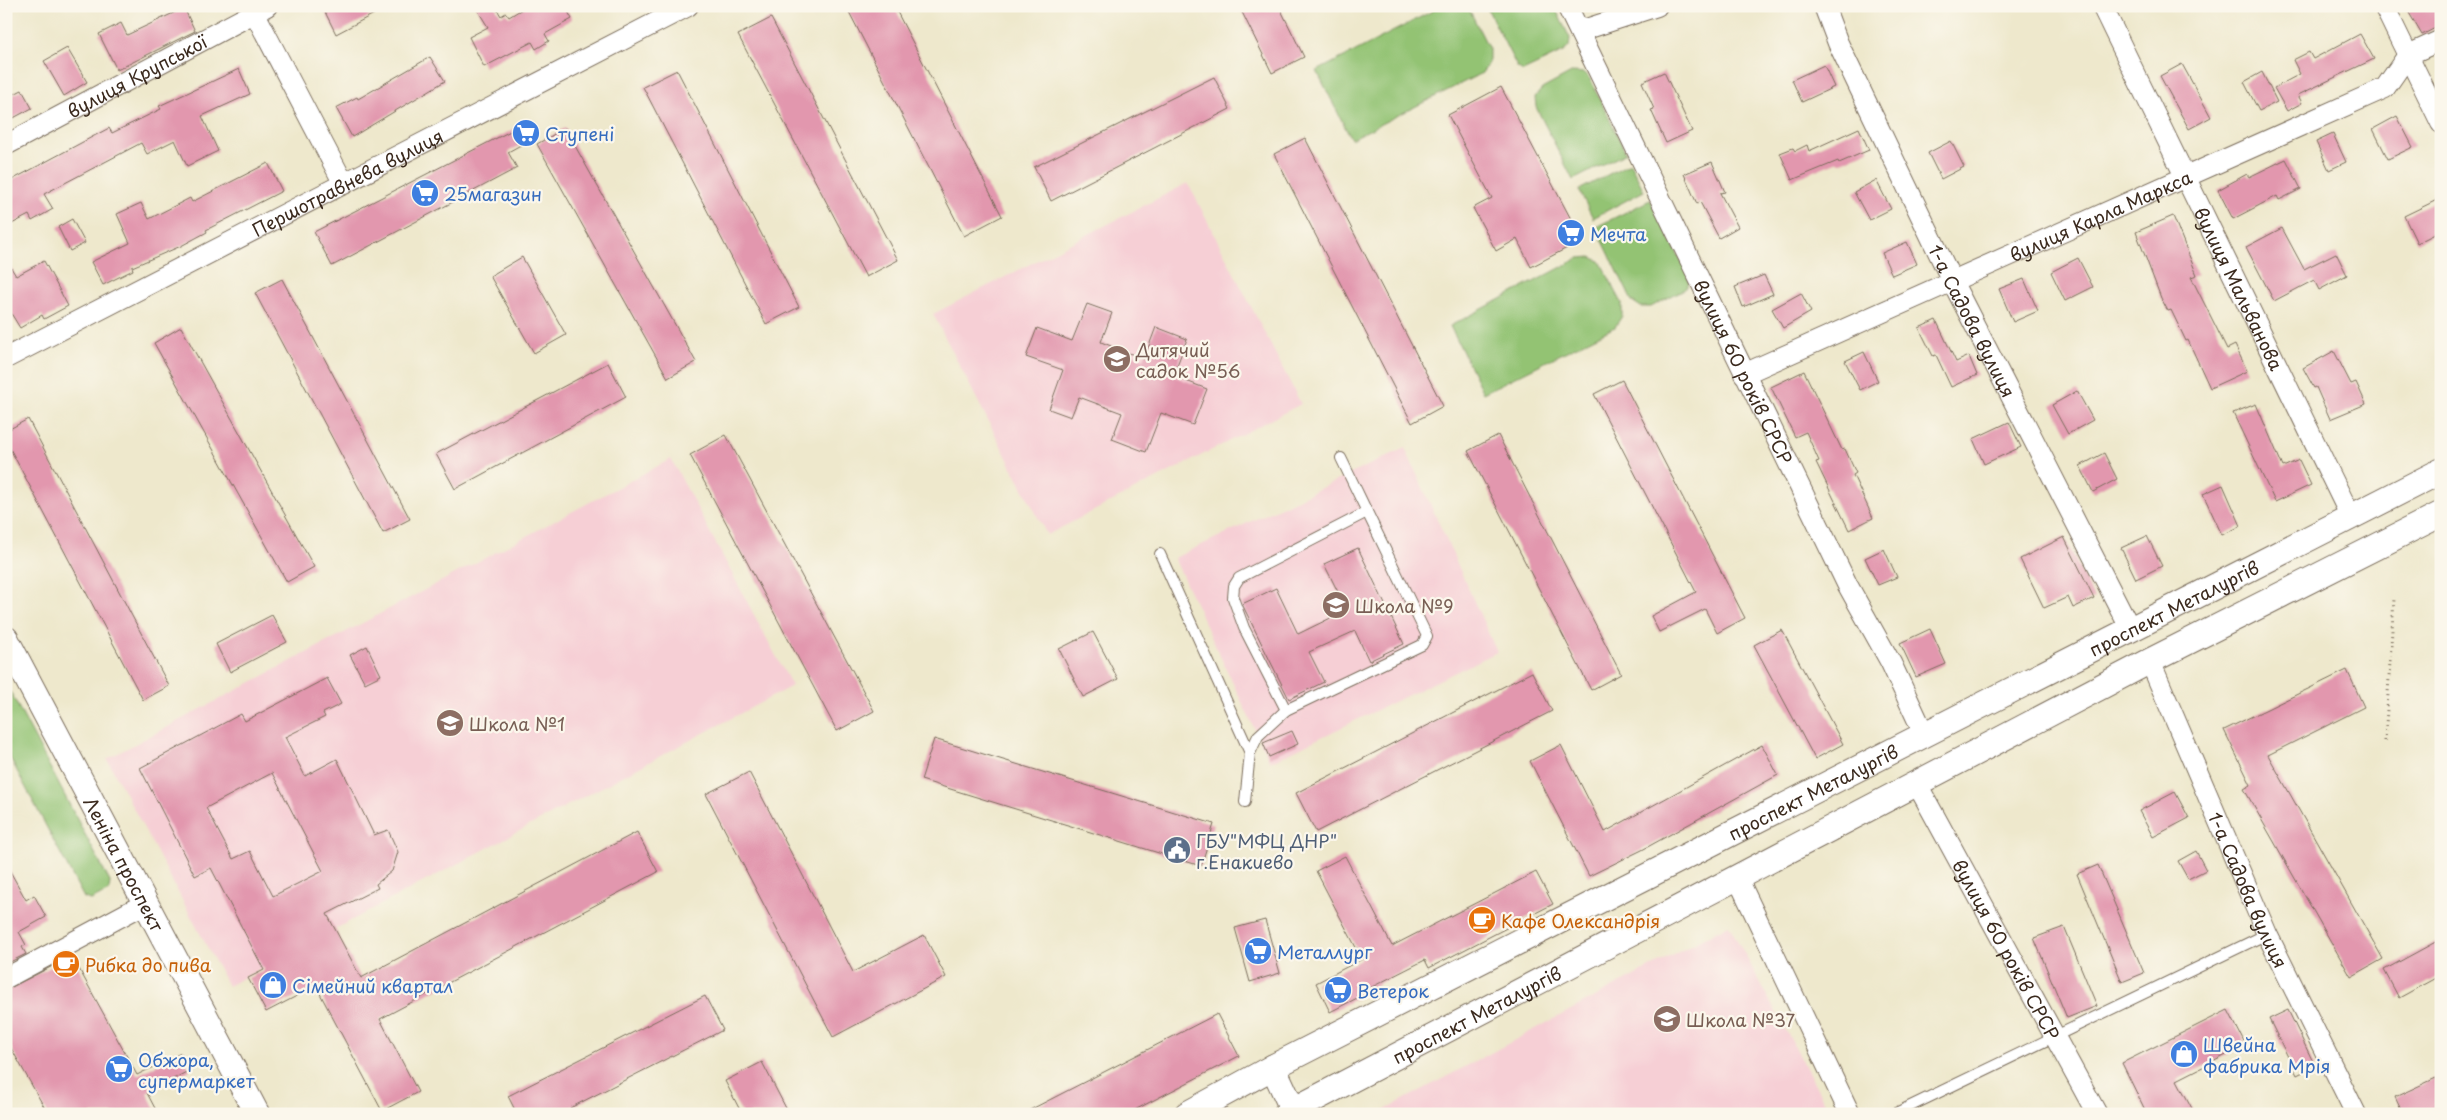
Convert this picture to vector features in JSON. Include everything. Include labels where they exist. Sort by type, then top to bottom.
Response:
[{"type":"street","name":"Першотравнева вулиця","points":[[6,358],[688,6]]},
{"type":"street","name":"вулиця 60 років СРСР","points":[[1567,6],[1744,374],[1847,584],[1891,663],[1925,736]]},
{"type":"street","points":[[1580,31],[1657,6]]},
{"type":"street","name":"1-а Садова вулиця","points":[[1824,6],[1838,43],[1952,281],[2131,630]]},
{"type":"street","name":"вулиця Мальванова","points":[[2102,6],[2351,516]]},
{"type":"street","points":[[2384,6],[2441,123]]},
{"type":"street","points":[[258,8],[344,184]]},
{"type":"street","name":"вулиця Крупської","points":[[6,145],[258,8]]},
{"type":"street","points":[[2408,55],[2441,40]]},
{"type":"street","name":"вулиця Карла Маркса","points":[[1744,374],[2385,88],[2408,55]]},
{"type":"street","name":"проспект Металургів","points":[[1186,1114],[1274,1067],[2441,471]]},
{"type":"street","name":"проспект Металургів","points":[[1291,1112],[2150,661],[2441,514]]},
{"type":"street","points":[[2351,516],[2368,550]]},
{"type":"street","points":[[2131,630],[2150,661]]},
{"type":"street","name":"Леніна проспект","points":[[6,639],[257,1114]]},
{"type":"street","name":"1-а Садова вулиця","points":[[2150,661],[2267,934],[2356,1114]]},
{"type":"street","points":[[1925,736],[1941,772]]},
{"type":"street","name":"вулиця 60 років СРСР","points":[[1917,784],[2097,1114]]},
{"type":"street","points":[[1744,828],[1765,864]]},
{"type":"street","points":[[1738,879],[1850,1114]]},
{"type":"street","points":[[6,978],[146,903]]},
{"type":"street","points":[[1274,1067],[1291,1112]]},
{"type":"lane","points":[[1245,802],[1250,753],[1258,736],[1286,710],[1422,645],[1425,640],[1426,632],[1341,458]]},
{"type":"lane","points":[[1286,710],[1244,628],[1233,598],[1234,586],[1239,578],[1368,512]]},
{"type":"lane","points":[[1160,554],[1250,753]]},
{"type":"lane","points":[[1894,1114],[2267,934]]},
{"type":"path","points":[[2385,741],[2394,599]]},
{"type":"shaded area","name":"Дитячий садок №56","points":[[1188,183],[1301,404],[1047,535],[933,314]]},
{"type":"shaded area","name":"Школа №9","points":[[1405,448],[1497,652],[1270,762],[1174,558]]},
{"type":"shaded area","name":"Школа №1","points":[[671,459],[792,686],[228,986],[107,759]]},
{"type":"shaded area","name":"Школа №37","points":[[1729,925],[1831,1114],[1377,1114]]},
{"type":"green space","points":[[1442,6],[1468,7],[1489,49],[1489,62],[1482,73],[1351,139],[1317,71]]},
{"type":"green space","points":[[1486,6],[1554,6],[1570,38],[1569,47],[1563,52],[1523,71],[1517,67]]},
{"type":"green space","points":[[1573,72],[1584,73],[1590,79],[1626,153],[1573,180],[1536,107],[1535,97],[1542,89]]},
{"type":"green space","points":[[1630,163],[1644,191],[1593,218],[1579,190]]},
{"type":"green space","points":[[1650,200],[1688,274],[1689,282],[1686,288],[1651,307],[1641,307],[1632,301],[1596,227]]},
{"type":"green space","points":[[1591,257],[1600,261],[1622,303],[1622,316],[1615,327],[1483,393],[1450,326],[1579,258]]},
{"type":"green space","points":[[6,691],[11,693],[110,882],[109,891],[91,900],[84,898],[6,750]]},
{"type":"building","points":[[322,6],[389,6],[336,34]]},
{"type":"building","points":[[475,6],[495,6],[501,16],[506,13],[509,17],[527,6],[565,6],[572,19],[545,34],[549,41],[536,49],[532,42],[484,67],[469,37],[488,27]]},
{"type":"building","points":[[846,6],[894,6],[1002,216],[964,236]]},
{"type":"building","points":[[1239,6],[1279,6],[1304,57],[1272,73]]},
{"type":"building","points":[[2416,6],[2441,6],[2441,25],[2422,35],[2408,11]]},
{"type":"building","points":[[184,8],[195,31],[117,70],[99,34],[121,23],[127,35]]},
{"type":"building","points":[[771,18],[898,260],[866,277],[738,35]]},
{"type":"building","points":[[2360,34],[2374,59],[2298,95],[2302,103],[2287,111],[2274,88],[2300,74],[2293,60],[2309,52],[2313,59]]},
{"type":"building","points":[[67,48],[87,82],[64,96],[44,61]]},
{"type":"building","points":[[430,57],[445,81],[352,137],[336,108],[357,97],[358,99]]},
{"type":"building","points":[[2182,64],[2211,117],[2189,129],[2160,76]]},
{"type":"building","points":[[1824,65],[1834,87],[1802,102],[1792,80]]},
{"type":"building","points":[[239,69],[250,94],[202,116],[218,151],[187,166],[175,140],[147,154],[141,143],[44,194],[53,209],[32,221],[29,215],[6,227],[6,183],[109,128],[112,133],[161,109],[159,106]]},
{"type":"building","points":[[677,70],[799,307],[766,324],[643,87]]},
{"type":"building","points":[[1664,72],[1692,131],[1666,143],[1651,110],[1654,109],[1642,82]]},
{"type":"building","points":[[2262,72],[2277,102],[2259,111],[2244,82]]},
{"type":"building","points":[[1214,77],[1230,109],[1051,201],[1034,167]]},
{"type":"building","points":[[1501,87],[1582,240],[1531,267],[1517,239],[1496,251],[1473,208],[1492,198],[1448,115]]},
{"type":"building","points":[[22,90],[32,108],[6,122],[6,98]]},
{"type":"building","points":[[2397,116],[2413,147],[2388,159],[2373,129]]},
{"type":"building","points":[[528,122],[537,136],[508,152],[517,168],[332,266],[314,232]]},
{"type":"building","points":[[565,128],[696,362],[668,378],[537,144]]},
{"type":"building","points":[[1859,128],[1869,150],[1792,180],[1780,153],[1793,148],[1795,151],[1807,145],[1809,151]]},
{"type":"building","points":[[2333,134],[2346,162],[2329,170],[2316,142]]},
{"type":"building","points":[[1305,138],[1443,406],[1412,423],[1274,154]]},
{"type":"building","points":[[1951,141],[1964,167],[1941,179],[1928,153]]},
{"type":"building","points":[[2286,159],[2301,189],[2279,200],[2277,196],[2233,219],[2218,190],[2247,174],[2249,177]]},
{"type":"building","points":[[1712,162],[1725,192],[1720,193],[1738,227],[1719,238],[1700,202],[1697,204],[1684,174]]},
{"type":"building","points":[[268,163],[282,191],[206,230],[207,232],[181,246],[132,267],[133,270],[103,285],[91,262],[130,243],[117,214],[141,203],[149,219],[190,198],[192,202]]},
{"type":"building","points":[[1876,180],[1891,209],[1869,220],[1854,192]]},
{"type":"building","points":[[2441,198],[2441,231],[2417,243],[2404,216]]},
{"type":"building","points":[[2173,216],[2197,275],[2191,277],[2227,349],[2235,345],[2247,371],[2210,388],[2188,340],[2186,341],[2171,310],[2168,311],[2161,298],[2136,232]]},
{"type":"building","points":[[72,219],[85,243],[70,251],[58,227]]},
{"type":"building","points":[[2282,228],[2304,269],[2336,253],[2347,275],[2319,290],[2314,280],[2274,301],[2246,247]]},
{"type":"building","points":[[1907,242],[1917,264],[1892,275],[1882,253]]},
{"type":"building","points":[[522,257],[566,335],[534,353],[490,276]]},
{"type":"building","points":[[2078,258],[2093,287],[2065,301],[2051,272]]},
{"type":"building","points":[[6,259],[16,276],[44,261],[68,306],[44,319],[42,315],[20,328],[6,305]]},
{"type":"building","points":[[1764,275],[1773,294],[1743,307],[1735,287]]},
{"type":"building","points":[[282,279],[410,519],[383,533],[255,293]]},
{"type":"building","points":[[2024,279],[2038,311],[2013,322],[1999,289]]},
{"type":"building","points":[[1801,293],[1811,312],[1783,328],[1772,309]]},
{"type":"building","points":[[1087,304],[1112,313],[1101,342],[1144,359],[1156,327],[1187,339],[1173,376],[1207,389],[1193,425],[1161,413],[1146,452],[1112,439],[1122,413],[1079,397],[1071,417],[1049,409],[1063,370],[1026,357],[1037,328],[1072,341]]},
{"type":"building","points":[[1936,320],[1956,362],[1969,356],[1977,375],[1951,387],[1936,355],[1933,356],[1919,328]]},
{"type":"building","points":[[181,327],[314,567],[287,582],[154,343]]},
{"type":"building","points":[[2334,351],[2351,384],[2356,382],[2366,404],[2330,419],[2316,387],[2314,388],[2303,368]]},
{"type":"building","points":[[1864,352],[1878,381],[1860,390],[1845,361]]},
{"type":"building","points":[[608,363],[626,397],[455,489],[436,454]]},
{"type":"building","points":[[1804,371],[1842,450],[1845,449],[1856,473],[1853,475],[1873,518],[1849,530],[1816,462],[1819,461],[1806,432],[1795,437],[1771,387]]},
{"type":"building","points":[[1622,380],[1745,618],[1717,633],[1705,609],[1659,632],[1651,616],[1696,592],[1594,394]]},
{"type":"building","points":[[2077,391],[2093,420],[2068,434],[2052,405]]},
{"type":"building","points":[[2256,404],[2283,467],[2299,460],[2311,485],[2275,502],[2233,413]]},
{"type":"building","points":[[28,419],[169,686],[143,700],[6,441],[6,431]]},
{"type":"building","points":[[2009,422],[2021,447],[1984,464],[1973,439]]},
{"type":"building","points":[[726,435],[874,711],[837,731],[690,455]]},
{"type":"building","points":[[1498,435],[1621,674],[1591,690],[1468,451]]},
{"type":"building","points":[[2104,453],[2117,479],[2093,492],[2080,466]]},
{"type":"building","points":[[2223,485],[2241,526],[2222,535],[2203,494]]},
{"type":"building","points":[[2147,536],[2162,566],[2136,579],[2121,548]]},
{"type":"building","points":[[2064,537],[2094,598],[2073,608],[2068,597],[2044,608],[2020,559]]},
{"type":"building","points":[[1358,548],[1404,644],[1369,661],[1355,631],[1309,652],[1324,682],[1289,699],[1242,604],[1276,588],[1298,634],[1347,610],[1324,564]]},
{"type":"building","points":[[1884,549],[1897,577],[1878,585],[1865,558]]},
{"type":"building","points":[[272,615],[287,642],[230,672],[216,644]]},
{"type":"building","points":[[1930,629],[1946,664],[1916,677],[1900,643]]},
{"type":"building","points":[[1782,630],[1843,744],[1815,759],[1754,645]]},
{"type":"building","points":[[1093,632],[1118,679],[1083,697],[1059,649]]},
{"type":"building","points":[[367,646],[381,675],[365,683],[350,655]]},
{"type":"building","points":[[2347,670],[2364,707],[2268,755],[2383,959],[2351,977],[2244,789],[2251,785],[2224,730]]},
{"type":"building","points":[[1532,672],[1552,711],[1316,832],[1296,793]]},
{"type":"building","points":[[327,678],[341,704],[323,713],[325,717],[285,737],[305,776],[337,759],[374,835],[388,830],[398,852],[392,871],[376,884],[378,888],[327,914],[361,978],[637,832],[658,872],[380,1019],[418,1092],[382,1111],[316,986],[266,1012],[248,978],[264,970],[211,868],[195,876],[140,768],[241,714],[245,721]],"holes":[[[272,773],[323,871],[273,896],[250,851],[233,859],[206,808]]]},
{"type":"building","points":[[1292,731],[1298,744],[1269,757],[1263,743]]},
{"type":"building","points":[[934,739],[1214,824],[1201,866],[921,780]]},
{"type":"building","points":[[1561,745],[1605,832],[1762,745],[1778,775],[1642,850],[1589,876],[1530,761]]},
{"type":"building","points":[[749,772],[853,972],[924,935],[946,977],[833,1037],[706,794]]},
{"type":"building","points":[[2175,792],[2189,818],[2153,837],[2139,811]]},
{"type":"building","points":[[2196,851],[2206,870],[2188,879],[2178,861]]},
{"type":"building","points":[[1345,856],[1392,946],[1536,872],[1553,904],[1429,968],[1425,960],[1360,993],[1361,996],[1330,1012],[1316,983],[1362,959],[1316,871]]},
{"type":"building","points":[[6,864],[26,900],[34,895],[46,917],[19,932],[26,945],[22,947],[26,954],[6,964]]},
{"type":"building","points":[[2098,865],[2144,973],[2122,982],[2077,874]]},
{"type":"building","name":"Металлург","points":[[1265,920],[1280,973],[1250,982],[1235,928]]},
{"type":"building","points":[[2064,927],[2097,1006],[2067,1018],[2034,938]]},
{"type":"building","points":[[2441,939],[2441,975],[2399,998],[2384,970]]},
{"type":"building","points":[[72,956],[137,1075],[181,1053],[190,1070],[147,1093],[158,1114],[48,1114],[6,1039],[6,990]]},
{"type":"building","points":[[705,996],[723,1030],[570,1108],[573,1114],[517,1114],[508,1096]]},
{"type":"building","name":"Швейна фабрика Мрія","points":[[2228,1010],[2246,1045],[2177,1080],[2195,1114],[2147,1114],[2122,1063]]},
{"type":"building","points":[[2288,1010],[2315,1066],[2297,1075],[2269,1019]]},
{"type":"building","points":[[1217,1014],[1239,1056],[1127,1114],[1022,1114]]},
{"type":"building","points":[[762,1062],[789,1114],[742,1114],[725,1081]]},
{"type":"building","points":[[2436,1078],[2441,1087],[2441,1114],[2403,1114],[2395,1097]]},
{"type":"place","name":"Ступені","points":[[526,133]]},
{"type":"place","name":"25магазин","points":[[425,193]]},
{"type":"place","name":"Мечта","points":[[1571,233]]},
{"type":"place","name":"Дитячий садок №56","points":[[1117,359]]},
{"type":"place","name":"Школа №9","points":[[1336,605]]},
{"type":"place","name":"Школа №1","points":[[450,723]]},
{"type":"place","name":"ГБУ\"МФЦ ДНР\" г.Енакиево","points":[[1177,850]]},
{"type":"place","name":"Кафе Олександрія","points":[[1482,920]]},
{"type":"place","name":"Металлург","points":[[1258,951]]},
{"type":"place","name":"Рибка до пива","points":[[66,964]]},
{"type":"place","name":"Сімейний квартал","points":[[273,985]]},
{"type":"place","name":"Ветерок","points":[[1338,990]]},
{"type":"place","name":"Школа №37","points":[[1667,1019]]},
{"type":"place","name":"Швейна фабрика Мрія","points":[[2184,1054]]},
{"type":"place","name":"Обжора, супермаркет","points":[[119,1069]]}]
